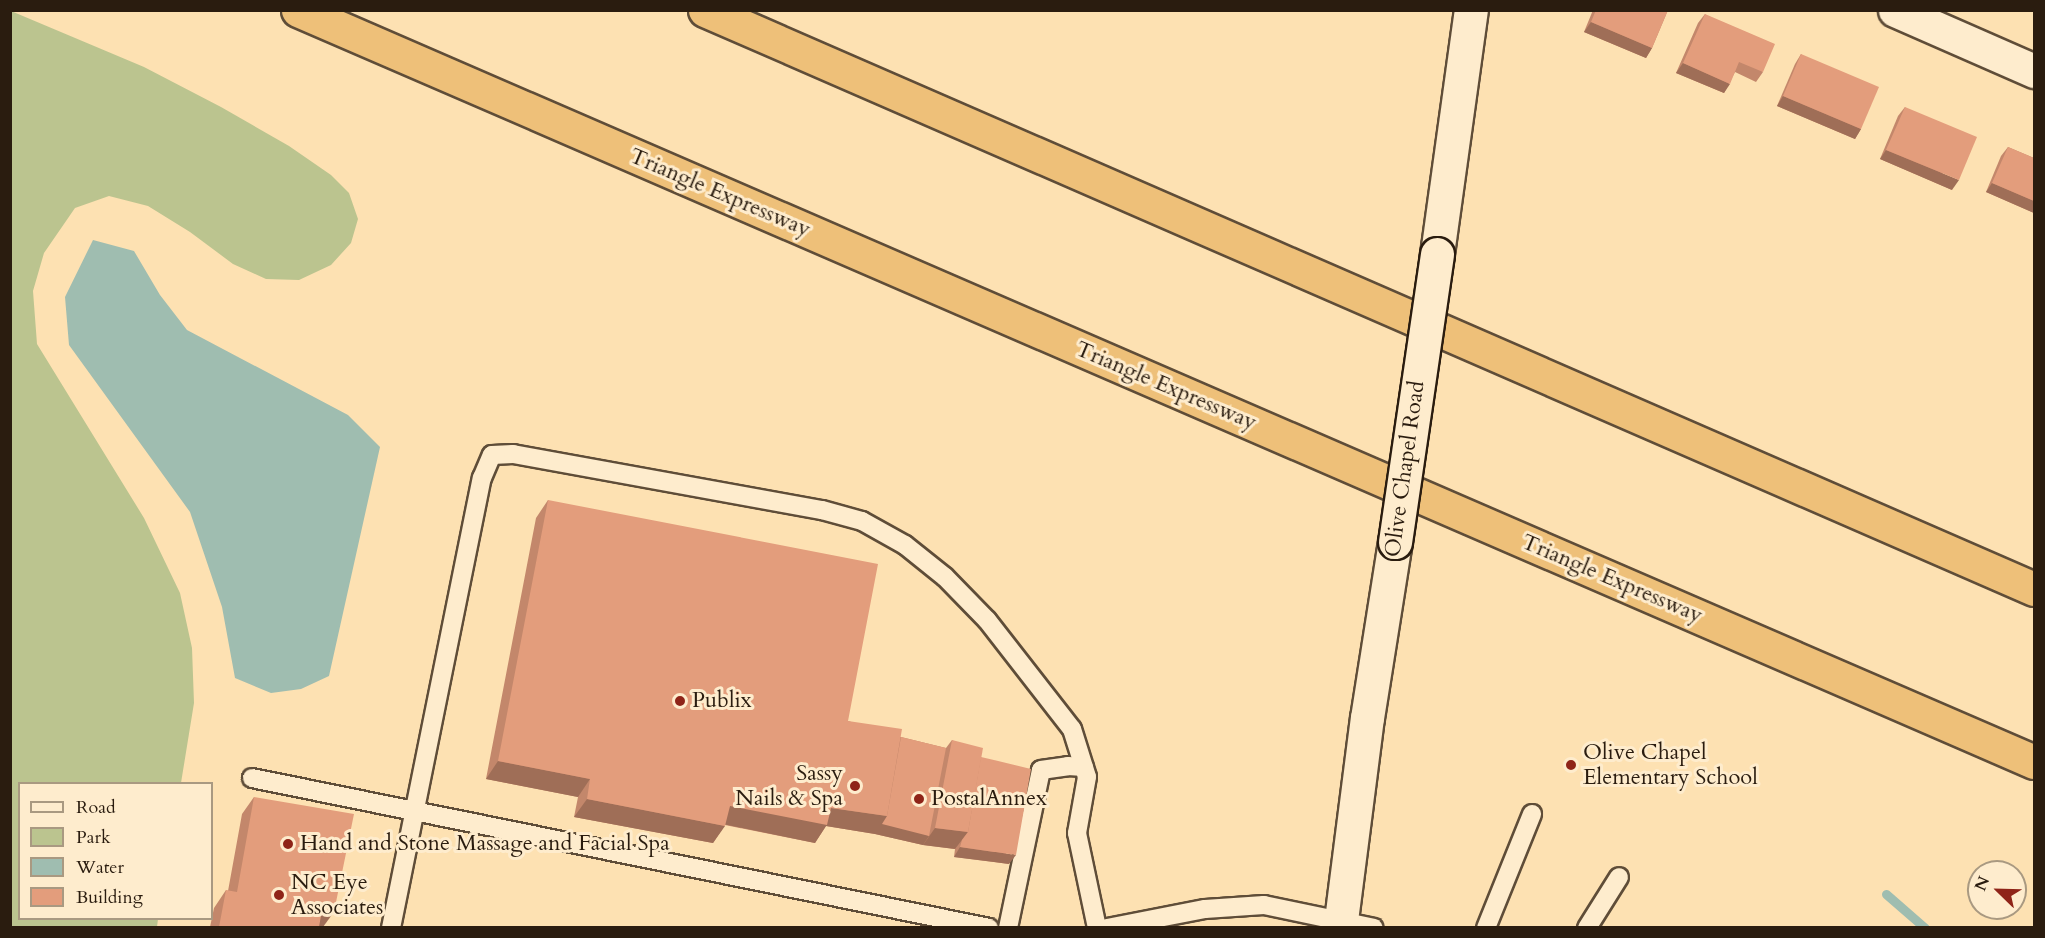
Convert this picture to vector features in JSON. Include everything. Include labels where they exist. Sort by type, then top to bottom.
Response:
[{"type":"highway","name":"Triangle Expressway","points":[[298,10],[2034,762]]},
{"type":"highway","points":[[705,10],[2034,589]]},
{"type":"main road","name":"Olive Chapel Road","points":[[1340,924],[1367,718],[1395,542],[1471,10]]},
{"type":"main road","points":[[1895,10],[2034,71]]},
{"type":"lane","points":[[391,927],[482,478],[492,455],[513,454],[822,510],[862,521],[905,545],[945,577],[987,620],[1072,729],[1087,777],[1077,833],[1097,927]]},
{"type":"lane","points":[[1008,927],[1041,770],[1068,766],[1084,767]]},
{"type":"lane","points":[[252,778],[989,927]]},
{"type":"lane","points":[[1486,927],[1532,814]]},
{"type":"lane","points":[[1587,927],[1619,877]]},
{"type":"lane","points":[[1107,927],[1232,905],[1264,905],[1340,924],[1374,927]]},
{"type":"green space","points":[[11,11],[144,67],[289,146],[331,175],[349,193],[358,219],[351,243],[331,265],[299,280],[266,279],[233,264],[190,232],[148,206],[109,196],[75,208],[44,253],[33,291],[37,344],[144,518],[180,593],[192,648],[194,703],[181,782],[18,782],[18,920],[158,920],[157,927],[11,927]]},
{"type":"water","points":[[93,240],[134,251],[160,295],[187,330],[348,415],[380,447],[329,676],[301,689],[271,693],[235,678],[222,607],[190,512],[69,345],[65,297]]},
{"type":"building","points":[[1596,10],[1668,10],[1652,48],[1591,22]]},
{"type":"building","points":[[1705,14],[1775,44],[1763,72],[1739,62],[1730,84],[1683,63]]},
{"type":"building","points":[[1801,54],[1879,87],[1861,129],[1783,96]]},
{"type":"building","points":[[1905,107],[1977,137],[1959,180],[1886,150]]},
{"type":"building","points":[[2008,147],[2034,158],[2034,201],[1992,183]]},
{"type":"building","points":[[548,500],[878,564],[848,721],[902,729],[887,816],[831,808],[827,825],[730,806],[725,826],[587,799],[590,779],[498,761]]},
{"type":"building","points":[[901,737],[946,748],[929,836],[882,824],[887,816]]},
{"type":"building","points":[[952,740],[983,748],[968,832],[935,828]]},
{"type":"building","points":[[981,757],[1031,769],[1016,855],[960,847],[968,832]]},
{"type":"building","points":[[254,797],[354,814],[334,912],[322,910],[319,927],[219,927],[226,890],[237,892]]},
{"type":"waterway","points":[[1886,894],[1925,928]]},
{"type":"place","name":"Publix","points":[[680,701]]},
{"type":"place","name":"Olive Chapel Elementary School","points":[[1571,765]]},
{"type":"place","name":"Sassy Nails & Spa","points":[[855,786]]},
{"type":"place","name":"PostalAnnex","points":[[919,799]]},
{"type":"place","name":"Hand and Stone Massage and Facial Spa","points":[[288,844]]},
{"type":"place","name":"NC Eye Associates","points":[[279,895]]}]
